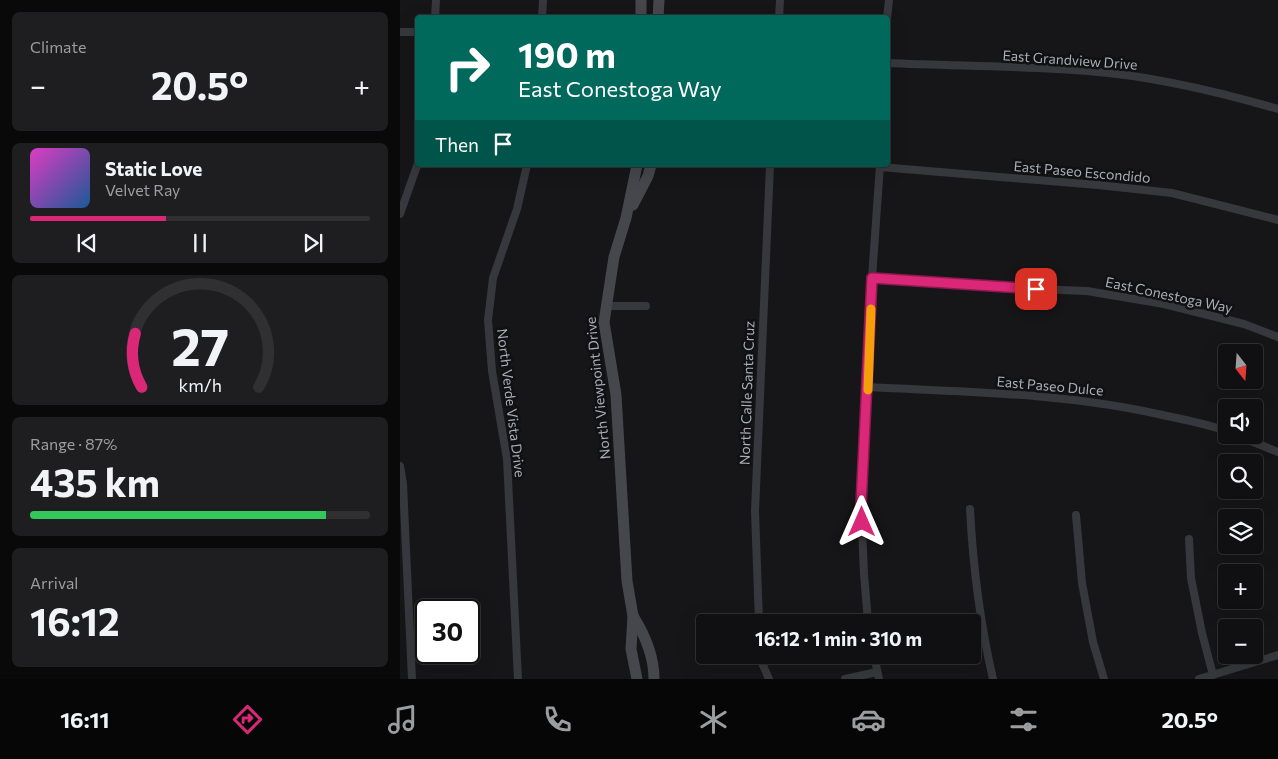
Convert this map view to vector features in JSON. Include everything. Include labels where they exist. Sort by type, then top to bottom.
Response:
[{"type":"main road","points":[[641,15],[642,0]]},
{"type":"main road","points":[[658,15],[659,0]]},
{"type":"main road","name":"North Viewpoint Drive","points":[[637,167],[626,218],[614,257],[604,322],[616,395],[627,581],[633,616],[632,649],[637,679]]},
{"type":"main road","name":"North Viewpoint Drive","points":[[626,218],[648,176],[650,167]]},
{"type":"main road","name":"North Viewpoint Drive","points":[[633,616],[644,633],[652,659],[654,679]]},
{"type":"street","points":[[435,15],[436,0]]},
{"type":"street","points":[[542,15],[543,0]]},
{"type":"street","points":[[779,15],[780,0]]},
{"type":"street","points":[[888,0],[888,15]]},
{"type":"street","points":[[400,32],[415,32]]},
{"type":"street","name":"East Grandview Drive","points":[[890,63],[1089,71],[1154,80],[1232,96],[1278,109]]},
{"type":"street","points":[[400,214],[417,167]]},
{"type":"street","name":"North Verde Vista Drive","points":[[518,679],[508,459],[492,371],[488,320],[493,278],[518,209],[528,167]]},
{"type":"street","name":"North Calle Santa Cruz","points":[[759,614],[755,511],[770,167]]},
{"type":"street","points":[[867,614],[861,505],[872,278],[880,167]]},
{"type":"street","name":"East Paseo Escondido","points":[[890,167],[1172,193],[1278,220]]},
{"type":"street","name":"East Conestoga Way","points":[[872,278],[1087,291],[1164,304],[1244,324],[1278,337]]},
{"type":"street","points":[[605,306],[646,306]]},
{"type":"street","name":"East Paseo Dulce","points":[[868,386],[1063,398],[1138,409],[1218,428]]},
{"type":"street","points":[[1258,444],[1278,452]]},
{"type":"street","points":[[400,466],[403,484],[412,679]]},
{"type":"street","points":[[970,509],[973,563],[982,634],[992,679]]},
{"type":"street","points":[[1076,515],[1082,583],[1104,679]]},
{"type":"street","points":[[1189,539],[1191,578],[1213,675]]},
{"type":"street","points":[[1199,679],[1278,655]]},
{"type":"street","points":[[762,664],[769,679]]},
{"type":"street","points":[[845,679],[878,675]]},
{"type":"slow traffic","points":[[868,390],[871,309]]},
{"type":"route","points":[[862,522],[861,505],[872,278],[1036,289]]}]
